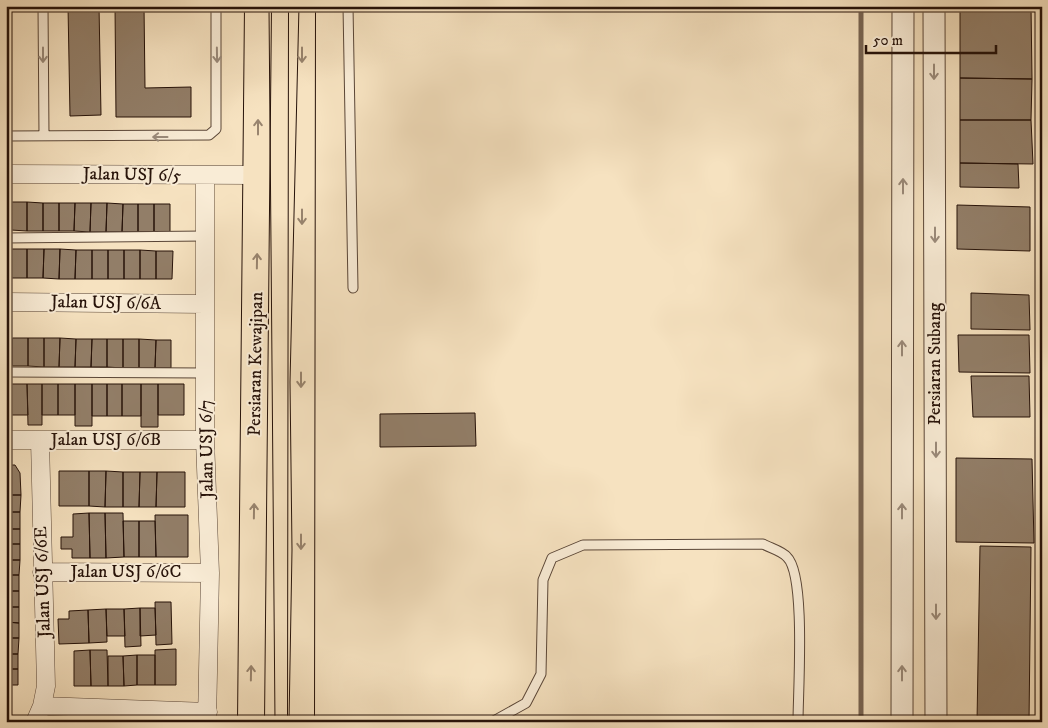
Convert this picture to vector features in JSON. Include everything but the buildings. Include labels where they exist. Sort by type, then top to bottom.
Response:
[{"type":"main road","name":"Persiaran Kewajipan","points":[[251,722],[258,176],[258,6]]},
{"type":"main road","points":[[302,6],[302,722]]},
{"type":"street","name":"Persiaran Subang","points":[[902,722],[903,6]]},
{"type":"street","name":"Persiaran Subang","points":[[934,6],[936,722]]},
{"type":"street","name":"Jalan USJ 6/5","points":[[6,174],[258,176]]},
{"type":"street","name":"Jalan USJ 6/7","points":[[205,176],[205,440],[210,572],[208,717]]},
{"type":"street","name":"Jalan USJ 6/6A","points":[[6,302],[205,304]]},
{"type":"street","name":"Jalan USJ 6/6B","points":[[6,440],[205,440]]},
{"type":"street","name":"Jalan USJ 6/6E","points":[[38,714],[46,686],[40,440]]},
{"type":"street","name":"Jalan USJ 6/6C","points":[[42,572],[210,572]]},
{"type":"street","points":[[38,714],[208,717]]},
{"type":"lane","points":[[43,6],[44,136]]},
{"type":"lane","points":[[6,136],[208,135],[216,129],[216,6]]},
{"type":"lane","points":[[348,6],[353,288]]},
{"type":"lane","points":[[6,238],[205,236]]},
{"type":"lane","points":[[6,372],[205,373]]},
{"type":"lane","points":[[1042,464],[1042,722]]},
{"type":"lane","points":[[492,722],[526,703],[541,674],[543,580],[552,558],[583,546],[754,544],[763,544],[787,556],[796,571],[798,593],[798,722]]},
{"type":"shaded area","points":[[49,716],[131,722],[46,722]]},
{"type":"waterway","points":[[861,6],[861,722]]},
{"type":"tram line","points":[[269,6],[275,722]]},
{"type":"tram line","points":[[289,722],[292,550],[290,382],[299,6]]}]
